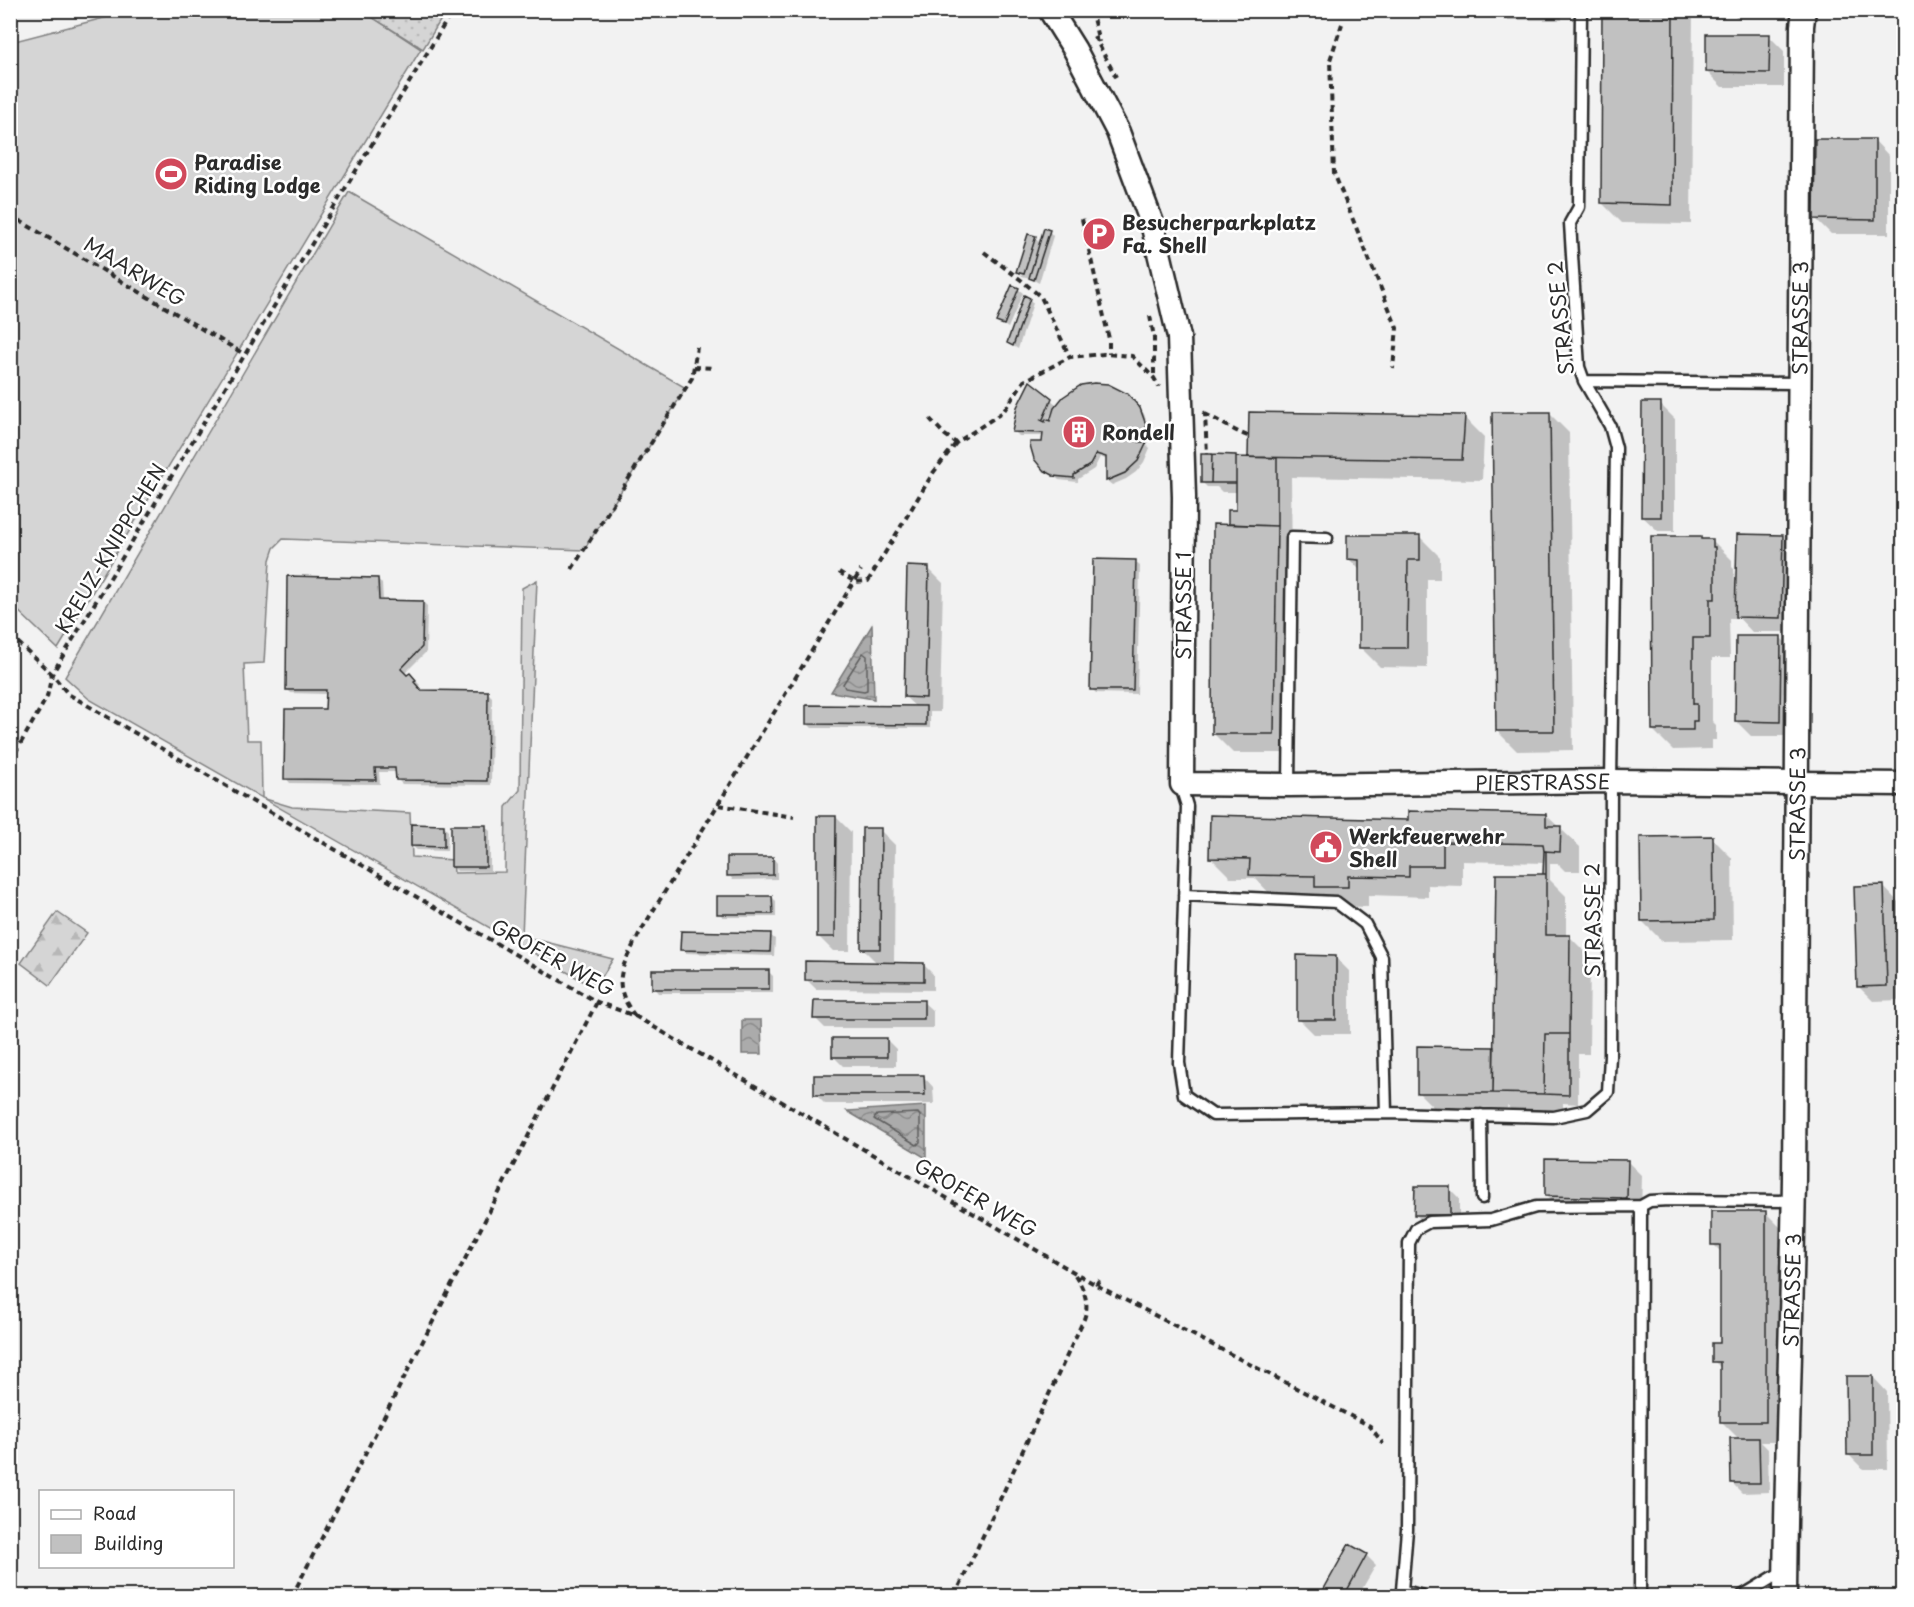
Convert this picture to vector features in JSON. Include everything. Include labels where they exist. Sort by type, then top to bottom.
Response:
[{"type":"street","name":"STRASSE 1","points":[[1050,10],[1075,50],[1118,132],[1152,223],[1179,337],[1184,497],[1182,784]]},
{"type":"street","name":"STRASSE 3","points":[[1785,1596],[1794,1201],[1798,783],[1798,383],[1804,10]]},
{"type":"street","name":"PIERSTRASSE","points":[[1182,784],[1611,781],[1904,784]]},
{"type":"lane","name":"STRASSE 2","points":[[1182,784],[1187,806],[1179,1063],[1184,1095],[1213,1115],[1386,1113],[1554,1117],[1587,1110],[1608,1092],[1616,448],[1610,426],[1584,381],[1579,367],[1570,223],[1579,207],[1581,10]]},
{"type":"lane","points":[[1584,381],[1798,383]]},
{"type":"lane","points":[[1289,785],[1292,537],[1327,538]]},
{"type":"lane","points":[[1184,895],[1336,902],[1365,924],[1382,957],[1386,1113]]},
{"type":"lane","points":[[1481,1115],[1482,1198]]},
{"type":"lane","points":[[1422,1596],[1401,1593],[1407,1530],[1408,1243],[1416,1229],[1429,1222],[1491,1220],[1536,1208],[1641,1206],[1650,1201],[1669,1200],[1794,1201]]},
{"type":"lane","points":[[1640,1596],[1641,1206]]},
{"type":"lane","points":[[1742,1596],[1785,1570]]},
{"type":"path","name":"KREUZ-KNIPPCHEN","points":[[10,762],[47,697],[52,674],[453,10]]},
{"type":"path","points":[[1091,10],[1100,45]]},
{"type":"path","points":[[1342,24],[1330,60],[1334,173],[1397,328],[1393,368]]},
{"type":"path","name":"MAARWEG","points":[[10,215],[244,354]]},
{"type":"path","points":[[1082,219],[1109,339],[1109,354]]},
{"type":"path","points":[[984,252],[1041,297],[1070,357]]},
{"type":"path","points":[[1149,306],[1154,337],[1154,378]]},
{"type":"path","points":[[572,569],[692,378],[697,347]]},
{"type":"path","points":[[839,572],[855,582],[868,581],[933,473],[956,443],[1003,412],[1024,381],[1070,357],[1109,354],[1132,356],[1154,378],[1167,401],[1181,400]]},
{"type":"path","points":[[694,367],[715,368]]},
{"type":"path","points":[[1205,414],[1220,421],[1231,430],[1248,436]]},
{"type":"path","points":[[930,419],[956,443]]},
{"type":"path","points":[[635,1016],[625,1002],[622,992],[621,969],[639,934],[861,570]]},
{"type":"path","name":"GROFER WEG","points":[[10,635],[52,674],[68,694],[597,1002],[635,1016],[1096,1285],[1370,1426],[1383,1444]]},
{"type":"path","points":[[719,805],[794,817]]},
{"type":"path","points":[[292,1596],[597,1002]]},
{"type":"path","points":[[955,1596],[1087,1312],[1085,1294],[1073,1272]]},
{"type":"path","points":[[1096,1285],[1101,1276]]},
{"type":"green space","points":[[362,10],[421,49],[58,649],[11,604],[11,42],[115,15],[118,11]]},
{"type":"green space","points":[[362,11],[446,11],[423,49]]},
{"type":"green space","points":[[349,192],[686,388],[584,550],[283,539],[274,548],[270,560],[264,663],[244,664],[247,740],[261,740],[262,798],[89,699],[65,677]]},
{"type":"green space","points":[[537,580],[522,936],[613,959],[595,988],[263,798],[292,807],[410,813],[412,857],[453,860],[454,873],[505,872],[506,807],[520,790],[522,588]]},
{"type":"green space","points":[[57,912],[87,933],[50,985],[21,963]]},
{"type":"water","points":[[872,625],[874,699],[831,692]]},
{"type":"water","points":[[742,1020],[761,1020],[762,1054],[742,1054]]},
{"type":"water","points":[[926,1106],[926,1158],[847,1111]]},
{"type":"building","points":[[1602,10],[1673,10],[1672,205],[1601,203]]},
{"type":"building","points":[[1706,34],[1770,34],[1769,73],[1706,72]]},
{"type":"building","points":[[1815,139],[1875,139],[1875,220],[1814,219]]},
{"type":"building","points":[[1044,228],[1050,230],[1034,280],[1029,278]]},
{"type":"building","points":[[1028,234],[1036,236],[1024,274],[1016,272]]},
{"type":"building","points":[[1012,285],[1019,288],[1004,325],[996,322]]},
{"type":"building","points":[[1024,295],[1030,298],[1013,346],[1007,343]]},
{"type":"building","name":"Rondell","points":[[1030,381],[1052,398],[1041,420],[1045,422],[1046,419],[1050,421],[1054,408],[1063,397],[1081,385],[1108,384],[1128,394],[1140,408],[1146,425],[1146,434],[1139,434],[1139,442],[1147,442],[1138,461],[1125,473],[1106,481],[1106,457],[1096,454],[1090,465],[1074,475],[1074,478],[1053,476],[1043,470],[1034,459],[1030,442],[1042,442],[1043,433],[1012,432],[1017,407]]},
{"type":"building","points":[[1642,402],[1661,402],[1661,517],[1641,517]]},
{"type":"building","points":[[1249,412],[1465,415],[1462,460],[1248,457]]},
{"type":"building","points":[[1492,412],[1550,412],[1554,731],[1496,731]]},
{"type":"building","points":[[1201,454],[1212,454],[1211,483],[1201,483]]},
{"type":"building","points":[[1212,454],[1236,455],[1236,483],[1211,483]]},
{"type":"building","points":[[1236,457],[1277,458],[1277,526],[1228,524],[1228,510],[1236,510]]},
{"type":"building","points":[[1213,524],[1277,526],[1274,734],[1212,734]]},
{"type":"building","points":[[1737,534],[1783,535],[1781,618],[1735,617]]},
{"type":"building","points":[[1347,535],[1420,535],[1420,560],[1408,560],[1407,648],[1359,648],[1359,560],[1347,559]]},
{"type":"building","points":[[1651,536],[1701,536],[1701,539],[1713,539],[1713,547],[1715,547],[1715,599],[1710,599],[1710,638],[1693,638],[1693,704],[1697,704],[1697,721],[1693,721],[1693,730],[1652,730]]},
{"type":"building","points":[[1093,559],[1136,560],[1133,690],[1090,690]]},
{"type":"building","points":[[907,566],[929,567],[926,698],[904,697]]},
{"type":"building","points":[[287,576],[378,578],[379,600],[423,601],[422,647],[401,669],[407,675],[410,673],[421,690],[488,691],[487,781],[396,780],[395,768],[375,768],[376,780],[284,779],[285,709],[325,709],[326,690],[286,690]]},
{"type":"building","points":[[1736,636],[1781,636],[1780,722],[1735,721]]},
{"type":"building","points":[[806,705],[926,706],[926,725],[806,724]]},
{"type":"building","name":"Werkfeuerwehr Shell","points":[[1408,811],[1546,814],[1546,826],[1561,826],[1560,852],[1544,851],[1543,844],[1443,842],[1443,866],[1409,866],[1409,877],[1348,876],[1348,887],[1315,887],[1315,876],[1249,875],[1250,859],[1209,858],[1210,815],[1408,820]]},
{"type":"building","points":[[817,816],[836,816],[835,937],[817,937]]},
{"type":"building","points":[[411,824],[444,825],[444,847],[411,846]]},
{"type":"building","points":[[451,825],[486,825],[486,867],[451,867]]},
{"type":"building","points":[[862,828],[881,828],[880,949],[861,949]]},
{"type":"building","points":[[1713,836],[1714,920],[1641,921],[1640,837]]},
{"type":"building","points":[[1544,851],[1546,851],[1546,874],[1543,874]]},
{"type":"building","points":[[727,857],[773,857],[773,875],[727,876]]},
{"type":"building","points":[[1496,874],[1546,874],[1546,935],[1570,935],[1569,1034],[1545,1034],[1544,1094],[1493,1093]]},
{"type":"building","points":[[1884,885],[1887,986],[1857,987],[1854,886]]},
{"type":"building","points":[[717,896],[772,896],[773,914],[717,914]]},
{"type":"building","points":[[681,931],[771,933],[770,952],[680,950]]},
{"type":"building","points":[[1297,955],[1336,956],[1336,1020],[1297,1020]]},
{"type":"building","points":[[805,961],[924,963],[924,981],[805,980]]},
{"type":"building","points":[[652,970],[769,970],[769,989],[652,989]]},
{"type":"building","points":[[814,1000],[924,1000],[924,1019],[813,1019]]},
{"type":"building","points":[[1545,1034],[1569,1034],[1569,1095],[1544,1094]]},
{"type":"building","points":[[832,1038],[887,1038],[887,1057],[832,1057]]},
{"type":"building","points":[[1417,1046],[1494,1047],[1493,1093],[1417,1093]]},
{"type":"building","points":[[814,1075],[924,1075],[925,1095],[814,1095]]},
{"type":"building","points":[[1545,1159],[1628,1160],[1627,1198],[1545,1196]]},
{"type":"building","points":[[1415,1186],[1450,1186],[1450,1215],[1414,1215]]},
{"type":"building","points":[[1711,1211],[1766,1211],[1766,1422],[1720,1422],[1720,1362],[1712,1362],[1712,1343],[1720,1343],[1720,1245],[1711,1245]]},
{"type":"building","points":[[1846,1376],[1873,1376],[1873,1455],[1847,1455]]},
{"type":"building","points":[[1730,1438],[1759,1438],[1760,1483],[1731,1483]]},
{"type":"building","points":[[1349,1544],[1367,1554],[1344,1596],[1320,1596]]},
{"type":"place","name":"Paradise Riding Lodge","points":[[171,174]]},
{"type":"place","name":"Besucherparkplatz Fa. Shell","points":[[1099,234]]},
{"type":"place","name":"Rondell","points":[[1079,432]]},
{"type":"place","name":"Werkfeuerwehr Shell","points":[[1326,847]]}]
